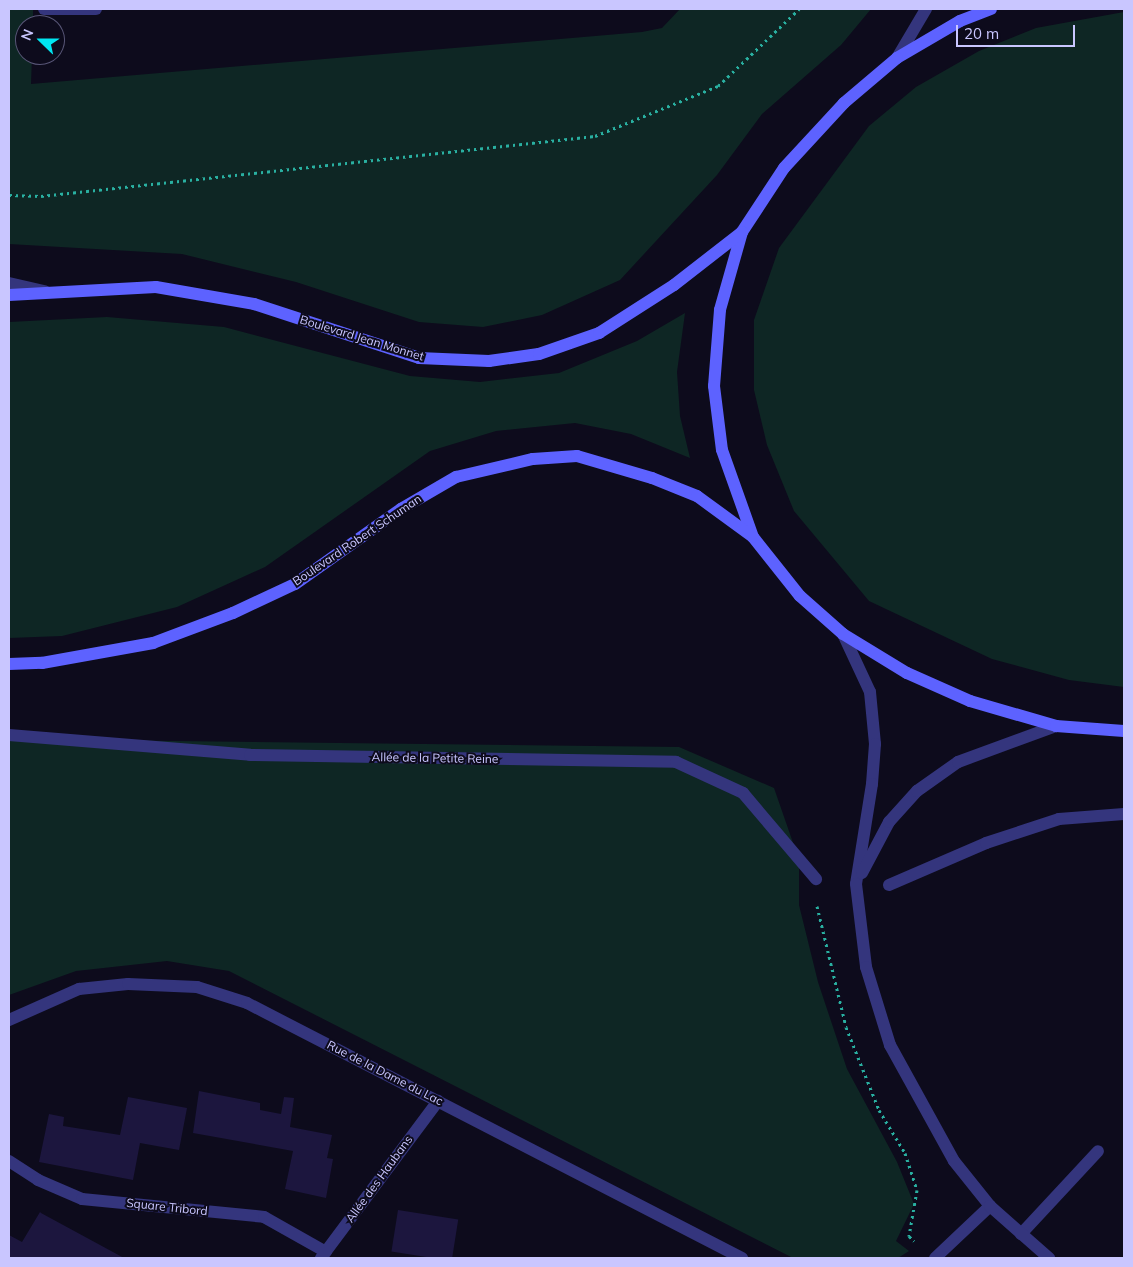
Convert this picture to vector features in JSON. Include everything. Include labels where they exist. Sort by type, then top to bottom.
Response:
[{"type":"main road","points":[[991,9],[960,21],[897,58],[844,103],[784,168],[742,232],[720,310],[714,386],[722,450],[753,537],[800,596],[843,634],[934,685],[1056,726],[1124,731]]},
{"type":"main road","name":"Boulevard Jean Monnet","points":[[9,295],[156,287],[254,304],[419,358],[489,361],[540,354],[599,333],[674,285],[742,232]]},
{"type":"main road","name":"Boulevard Robert Schuman","points":[[9,664],[42,663],[153,643],[233,613],[295,584],[401,508],[456,477],[533,459],[577,456],[652,478],[698,496],[753,537]]},
{"type":"street","points":[[44,9],[96,9]]},
{"type":"street","points":[[897,58],[926,9]]},
{"type":"street","points":[[9,283],[45,292]]},
{"type":"street","points":[[843,634],[870,692],[875,744],[856,884],[866,967],[890,1045],[949,1153],[990,1206],[1049,1258]]},
{"type":"street","points":[[856,884],[889,822],[917,790],[958,762],[1056,726]]},
{"type":"street","name":"Allée de la Petite Reine","points":[[9,735],[250,755],[676,762],[743,793],[816,879]]},
{"type":"street","points":[[889,885],[986,843],[1059,819],[1124,814]]},
{"type":"street","name":"Rue de la Dame du Lac","points":[[9,1020],[79,989],[128,984],[197,987],[247,1003],[742,1258]]},
{"type":"street","name":"Allée des Haubans","points":[[324,1255],[438,1100]]},
{"type":"street","points":[[1021,1234],[1098,1151]]},
{"type":"street","name":"Square Tribord","points":[[9,1161],[44,1184],[82,1199],[264,1217],[324,1255]]},
{"type":"street","points":[[935,1258],[990,1206]]},
{"type":"path","points":[[9,195],[51,195],[595,136],[718,86],[799,9]]},
{"type":"path","points":[[816,879],[818,920],[846,1027],[879,1110],[905,1152],[917,1190],[909,1236],[919,1247]]},
{"type":"green space","points":[[9,9],[33,9],[33,15],[15,15],[15,65],[32,65],[31,84],[642,32],[662,28],[680,9],[871,9],[841,45],[762,114],[717,175],[620,280],[542,315],[483,327],[419,322],[296,282],[182,254],[9,244]]},
{"type":"green space","points":[[1124,12],[1124,687],[1069,680],[992,659],[869,601],[794,511],[767,445],[754,390],[754,320],[779,248],[869,126],[916,87],[979,51],[1036,28]]},
{"type":"green space","points":[[685,313],[677,372],[680,416],[690,458],[631,434],[575,423],[496,431],[430,451],[265,567],[177,607],[62,636],[9,638],[9,322],[107,317],[224,327],[410,376],[480,382],[559,373],[637,341]]},
{"type":"green space","points":[[9,739],[679,747],[774,788],[799,860],[799,905],[818,982],[847,1069],[897,1162],[914,1204],[896,1241],[909,1251],[898,1258],[793,1258],[229,971],[167,961],[76,971],[9,995]]},
{"type":"building","points":[[199,1091],[260,1103],[260,1110],[281,1114],[284,1097],[294,1098],[290,1127],[332,1135],[327,1158],[333,1159],[326,1198],[285,1189],[293,1151],[193,1133]]},
{"type":"building","points":[[128,1097],[187,1108],[179,1150],[140,1143],[133,1180],[39,1162],[49,1114],[64,1117],[63,1126],[120,1135]]},
{"type":"building","points":[[398,1210],[458,1220],[452,1258],[433,1258],[391,1251]]},
{"type":"building","points":[[40,1212],[124,1258],[9,1258],[9,1235],[22,1242]]}]
